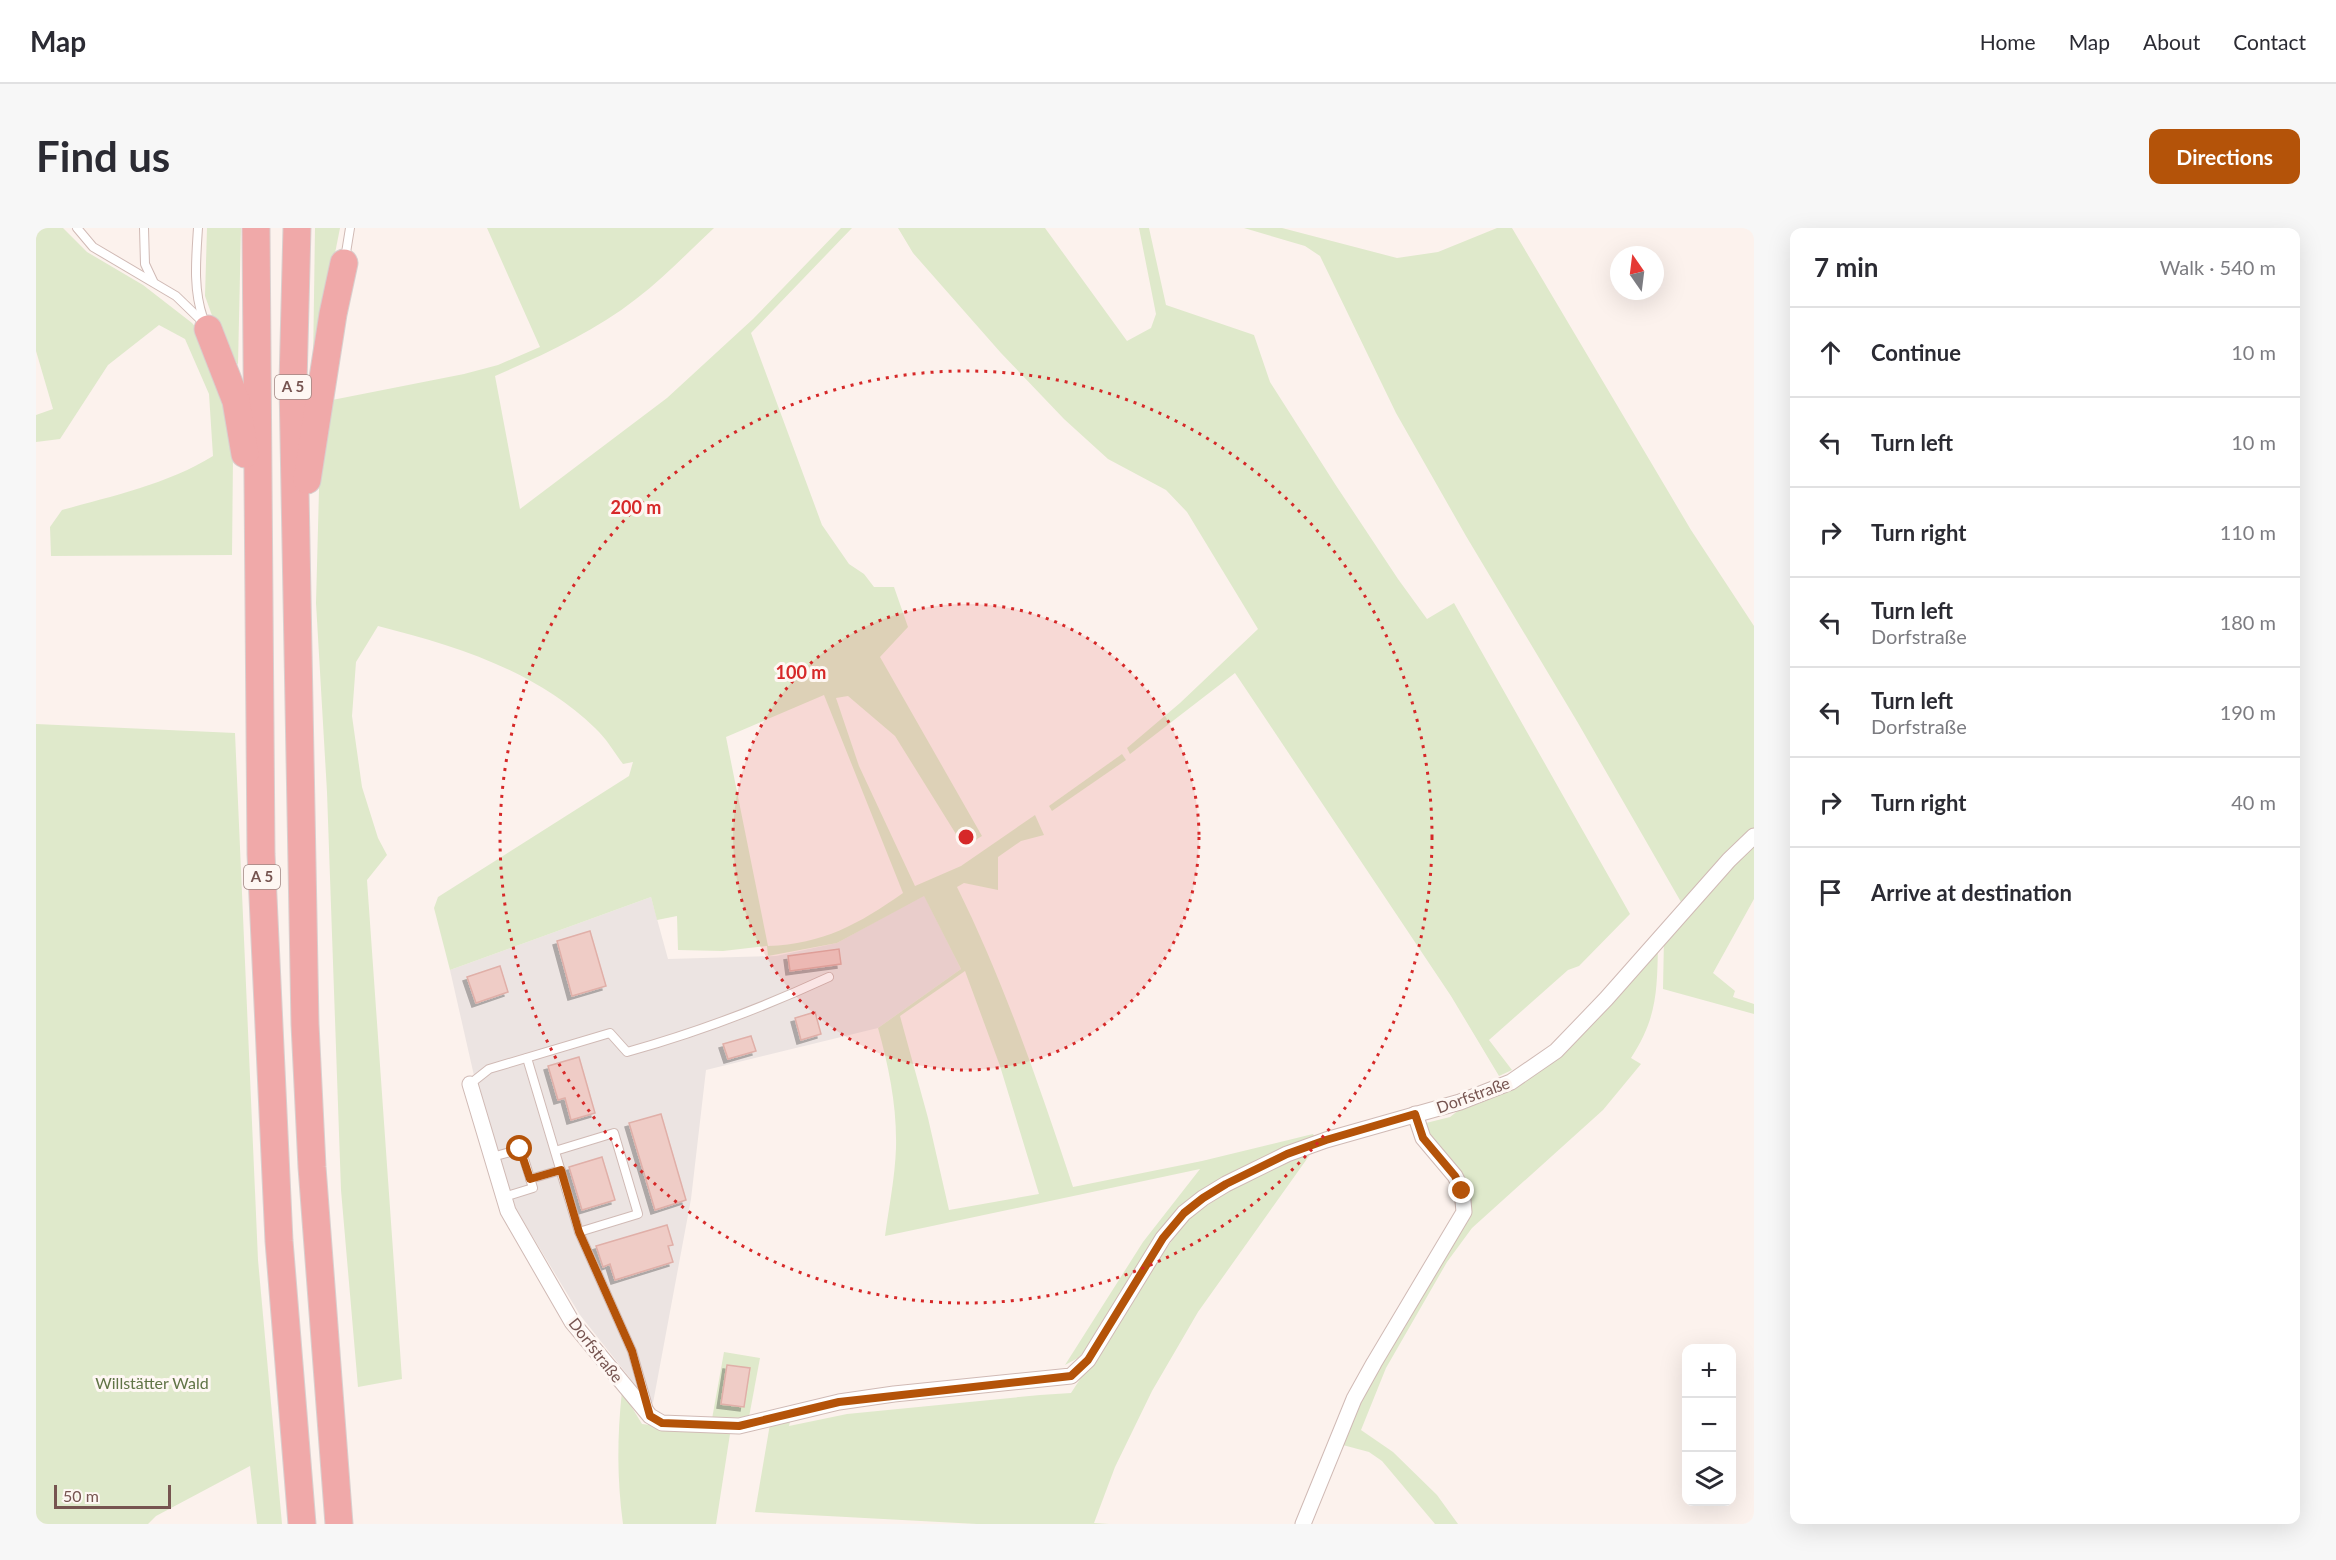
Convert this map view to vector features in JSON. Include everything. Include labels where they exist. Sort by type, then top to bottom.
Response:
[{"type":"highway","name":"A 5","points":[[256,228],[261,854],[279,1241],[303,1524]]},
{"type":"highway","name":"A 5","points":[[297,228],[293,383],[306,1048],[312,1167],[339,1524]]},
{"type":"highway","points":[[295,546],[333,314],[346,255]]},
{"type":"highway","points":[[206,326],[236,401],[258,564]]},
{"type":"street","name":"Dorfstraße","points":[[470,1084],[508,1210],[572,1322],[650,1416],[662,1423],[739,1426],[839,1402],[1071,1376],[1088,1360],[1163,1238],[1184,1213],[1226,1184],[1287,1154],[1326,1140],[1460,1102],[1511,1083],[1556,1051],[1606,999],[1729,860],[1754,836]]},
{"type":"street","points":[[1303,1524],[1354,1399],[1464,1212],[1462,1191],[1455,1176],[1423,1138],[1415,1114]]},
{"type":"lane","points":[[76,228],[93,248],[176,296],[206,326]]},
{"type":"lane","points":[[144,228],[145,264],[153,281]]},
{"type":"lane","points":[[198,228],[195,286],[197,302],[206,326]]},
{"type":"lane","points":[[346,255],[350,228]]},
{"type":"lane","points":[[346,255],[356,228]]},
{"type":"lane","points":[[470,1084],[489,1069],[610,1033],[627,1052],[691,1034],[774,1003],[829,977]]},
{"type":"lane","points":[[527,1058],[579,1232],[632,1351],[650,1416]]},
{"type":"lane","points":[[555,1151],[614,1133],[638,1214],[579,1232]]},
{"type":"lane","points":[[492,1157],[520,1149],[533,1188],[504,1197]]},
{"type":"lane","points":[[530,1179],[561,1170]]},
{"type":"shaded area","points":[[924,895],[961,969],[878,1028],[706,1070],[691,1199],[653,1403],[637,1387],[580,1315],[516,1209],[475,1080],[450,970],[651,897],[668,959],[776,956],[837,943]]},
{"type":"green space","points":[[36,228],[63,228],[87,252],[143,285],[192,323],[201,333],[216,360],[233,458],[232,555],[51,556],[50,527],[62,510],[159,482],[213,456],[209,394],[185,339],[159,325],[108,365],[60,439],[36,442],[36,415],[53,409],[36,351]]},
{"type":"green space","points":[[207,228],[241,228],[238,365],[215,324],[205,296]]},
{"type":"green space","points":[[315,228],[340,228],[313,365]]},
{"type":"green space","points":[[487,228],[714,228],[656,282],[620,311],[568,342],[495,376],[520,509],[667,398],[753,319],[841,228],[852,228],[751,333],[822,525],[849,564],[864,574],[874,587],[894,587],[908,627],[880,657],[982,836],[964,847],[895,736],[848,696],[836,698],[859,766],[915,886],[961,866],[1035,815],[1044,835],[1021,841],[998,857],[998,890],[964,883],[957,887],[1006,998],[1073,1187],[1202,1161],[1313,1134],[1316,1139],[1200,1194],[1092,1343],[1078,1358],[1065,1365],[1143,1242],[1200,1169],[885,1236],[894,1170],[896,1132],[892,1087],[878,1028],[961,969],[924,896],[837,943],[768,956],[767,946],[723,951],[678,950],[677,916],[657,920],[651,897],[450,970],[434,908],[438,897],[629,776],[633,762],[623,764],[599,732],[572,708],[547,690],[521,676],[465,652],[378,626],[356,662],[352,716],[362,787],[378,838],[387,855],[367,880],[402,1379],[358,1387],[341,1190],[327,792],[316,603],[320,452],[327,401],[464,374],[498,365],[540,347]],"holes":[[[824,695],[903,893],[855,923],[823,937],[768,946],[726,737]],[[965,971],[1000,1066],[1039,1194],[949,1210],[928,1118],[900,1016]]]},
{"type":"green space","points":[[898,228],[1045,228],[1127,341],[1151,328],[1156,314],[1139,228],[1149,228],[1166,305],[1254,335],[1270,382],[1335,484],[1427,619],[1454,603],[1630,914],[1579,966],[1568,970],[1489,1040],[1512,1070],[1499,1076],[1451,996],[1235,673],[1130,754],[1127,748],[1180,703],[1258,629],[1187,512],[1166,490],[1108,459],[1064,419],[1001,353],[913,253]]},
{"type":"green space","points":[[1244,228],[1282,228],[1397,258],[1438,252],[1497,228],[1512,228],[1691,530],[1754,626],[1754,829],[1681,902],[1396,413],[1320,256],[1305,246]]},
{"type":"green space","name":"Willstätter Wald","points":[[36,724],[235,733],[258,1260],[282,1524],[257,1524],[250,1466],[156,1516],[148,1524],[36,1524]]},
{"type":"green space","points":[[1122,754],[1126,760],[1052,811],[1049,806]]},
{"type":"green space","points":[[1754,842],[1754,899],[1713,973],[1735,991],[1733,997],[1754,1004],[1754,1014],[1663,989],[1664,938]]},
{"type":"green space","points":[[1658,945],[1656,991],[1651,1017],[1640,1044],[1631,1058],[1641,1064],[1603,1110],[1472,1228],[1447,1262],[1386,1368],[1361,1430],[1393,1452],[1437,1495],[1458,1524],[1435,1524],[1382,1461],[1369,1452],[1339,1444],[1357,1400],[1466,1210],[1425,1129],[1426,1123],[1450,1117],[1464,1106],[1530,1075]]},
{"type":"green space","points":[[1314,1149],[1198,1312],[1152,1391],[1115,1467],[1094,1523],[1109,1524],[977,1524],[755,1512],[770,1424],[791,1418],[789,1426],[847,1414],[1071,1393],[1155,1264],[1189,1217],[1231,1190]]},
{"type":"green space","points":[[724,1352],[760,1358],[749,1417],[712,1419]]},
{"type":"green space","points":[[622,1391],[642,1424],[730,1434],[716,1524],[623,1524],[618,1458]]},
{"type":"building","points":[[590,931],[606,986],[572,996],[557,941]]},
{"type":"building","points":[[839,949],[841,964],[790,971],[788,956]]},
{"type":"building","points":[[500,966],[508,992],[476,1003],[467,977]]},
{"type":"building","points":[[815,1012],[821,1034],[801,1040],[795,1018]]},
{"type":"building","points":[[751,1036],[756,1051],[728,1059],[723,1044]]},
{"type":"building","points":[[579,1057],[595,1113],[571,1120],[565,1098],[558,1100],[548,1066]]},
{"type":"building","points":[[661,1114],[686,1200],[655,1210],[629,1123]]},
{"type":"building","points":[[602,1157],[615,1200],[582,1210],[569,1167]]},
{"type":"building","points":[[667,1225],[673,1245],[668,1246],[673,1262],[615,1280],[610,1264],[603,1267],[596,1246]]},
{"type":"building","points":[[727,1365],[750,1368],[744,1407],[721,1404]]},
{"type":"route","points":[[520,1149],[530,1179],[561,1170],[579,1232],[632,1351],[650,1416],[662,1423],[692,1425],[739,1426],[839,1402],[894,1394],[1071,1376],[1088,1360],[1163,1238],[1184,1213],[1226,1184],[1287,1154],[1326,1140],[1415,1114],[1423,1138],[1455,1176],[1462,1191]]}]
